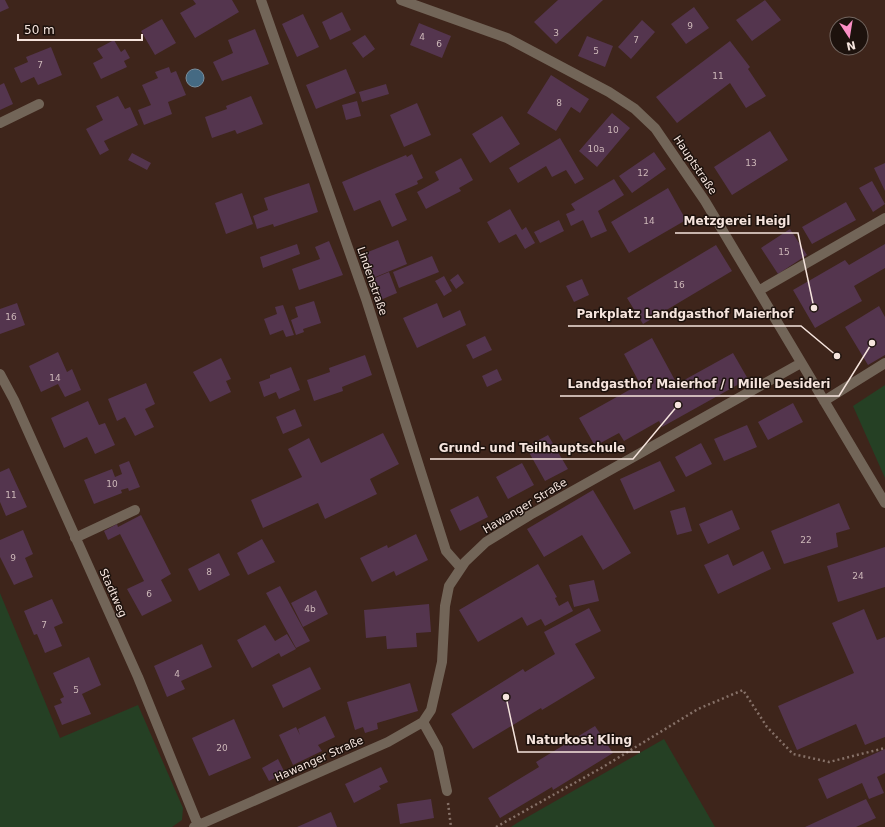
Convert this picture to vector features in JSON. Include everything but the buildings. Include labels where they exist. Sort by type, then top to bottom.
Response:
[{"type":"street","name":"Lindenstraße","points":[[261,0],[366,299],[446,551],[461,568]]},
{"type":"street","name":"Hauptstraße","points":[[401,0],[507,38],[609,92],[634,109],[654,128],[682,165],[760,290],[801,363],[885,503]]},
{"type":"street","points":[[0,123],[39,104]]},
{"type":"street","points":[[760,290],[885,218]]},
{"type":"street","name":"Hawanger Straße","points":[[196,826],[388,742],[423,722],[431,710],[442,662],[445,606],[449,586],[461,568],[486,542],[530,515],[801,363]]},
{"type":"street","points":[[824,401],[885,363]]},
{"type":"street","name":"Stadtweg","points":[[0,374],[14,400],[138,677],[196,826]]},
{"type":"street","points":[[75,538],[135,510]]},
{"type":"street","points":[[423,722],[438,749],[447,790]]},
{"type":"path","points":[[496,827],[603,767],[698,709],[743,690],[767,727],[793,754],[829,762],[885,748]]},
{"type":"path","points":[[447,790],[451,827]]},
{"type":"green space","points":[[885,385],[885,478],[853,406]]},
{"type":"green space","points":[[0,593],[60,738],[138,705],[183,808],[182,820],[172,827],[0,827]]},
{"type":"green space","points":[[664,739],[715,827],[511,827],[517,823]]},
{"type":"water","points":[[195,69],[201,72],[204,78],[201,84],[195,87],[189,84],[186,78],[189,72]]},
{"type":"place","name":"Metzgerei Heigl","points":[[814,308]]},
{"type":"place","name":"Landgasthof Maierhof / I Mille Desideri","points":[[872,343]]},
{"type":"place","name":"Parkplatz Landgasthof Maierhof","points":[[837,356]]},
{"type":"place","name":"Grund- und Teilhauptschule","points":[[678,405]]},
{"type":"place","name":"Naturkost Kling","points":[[506,697]]}]
